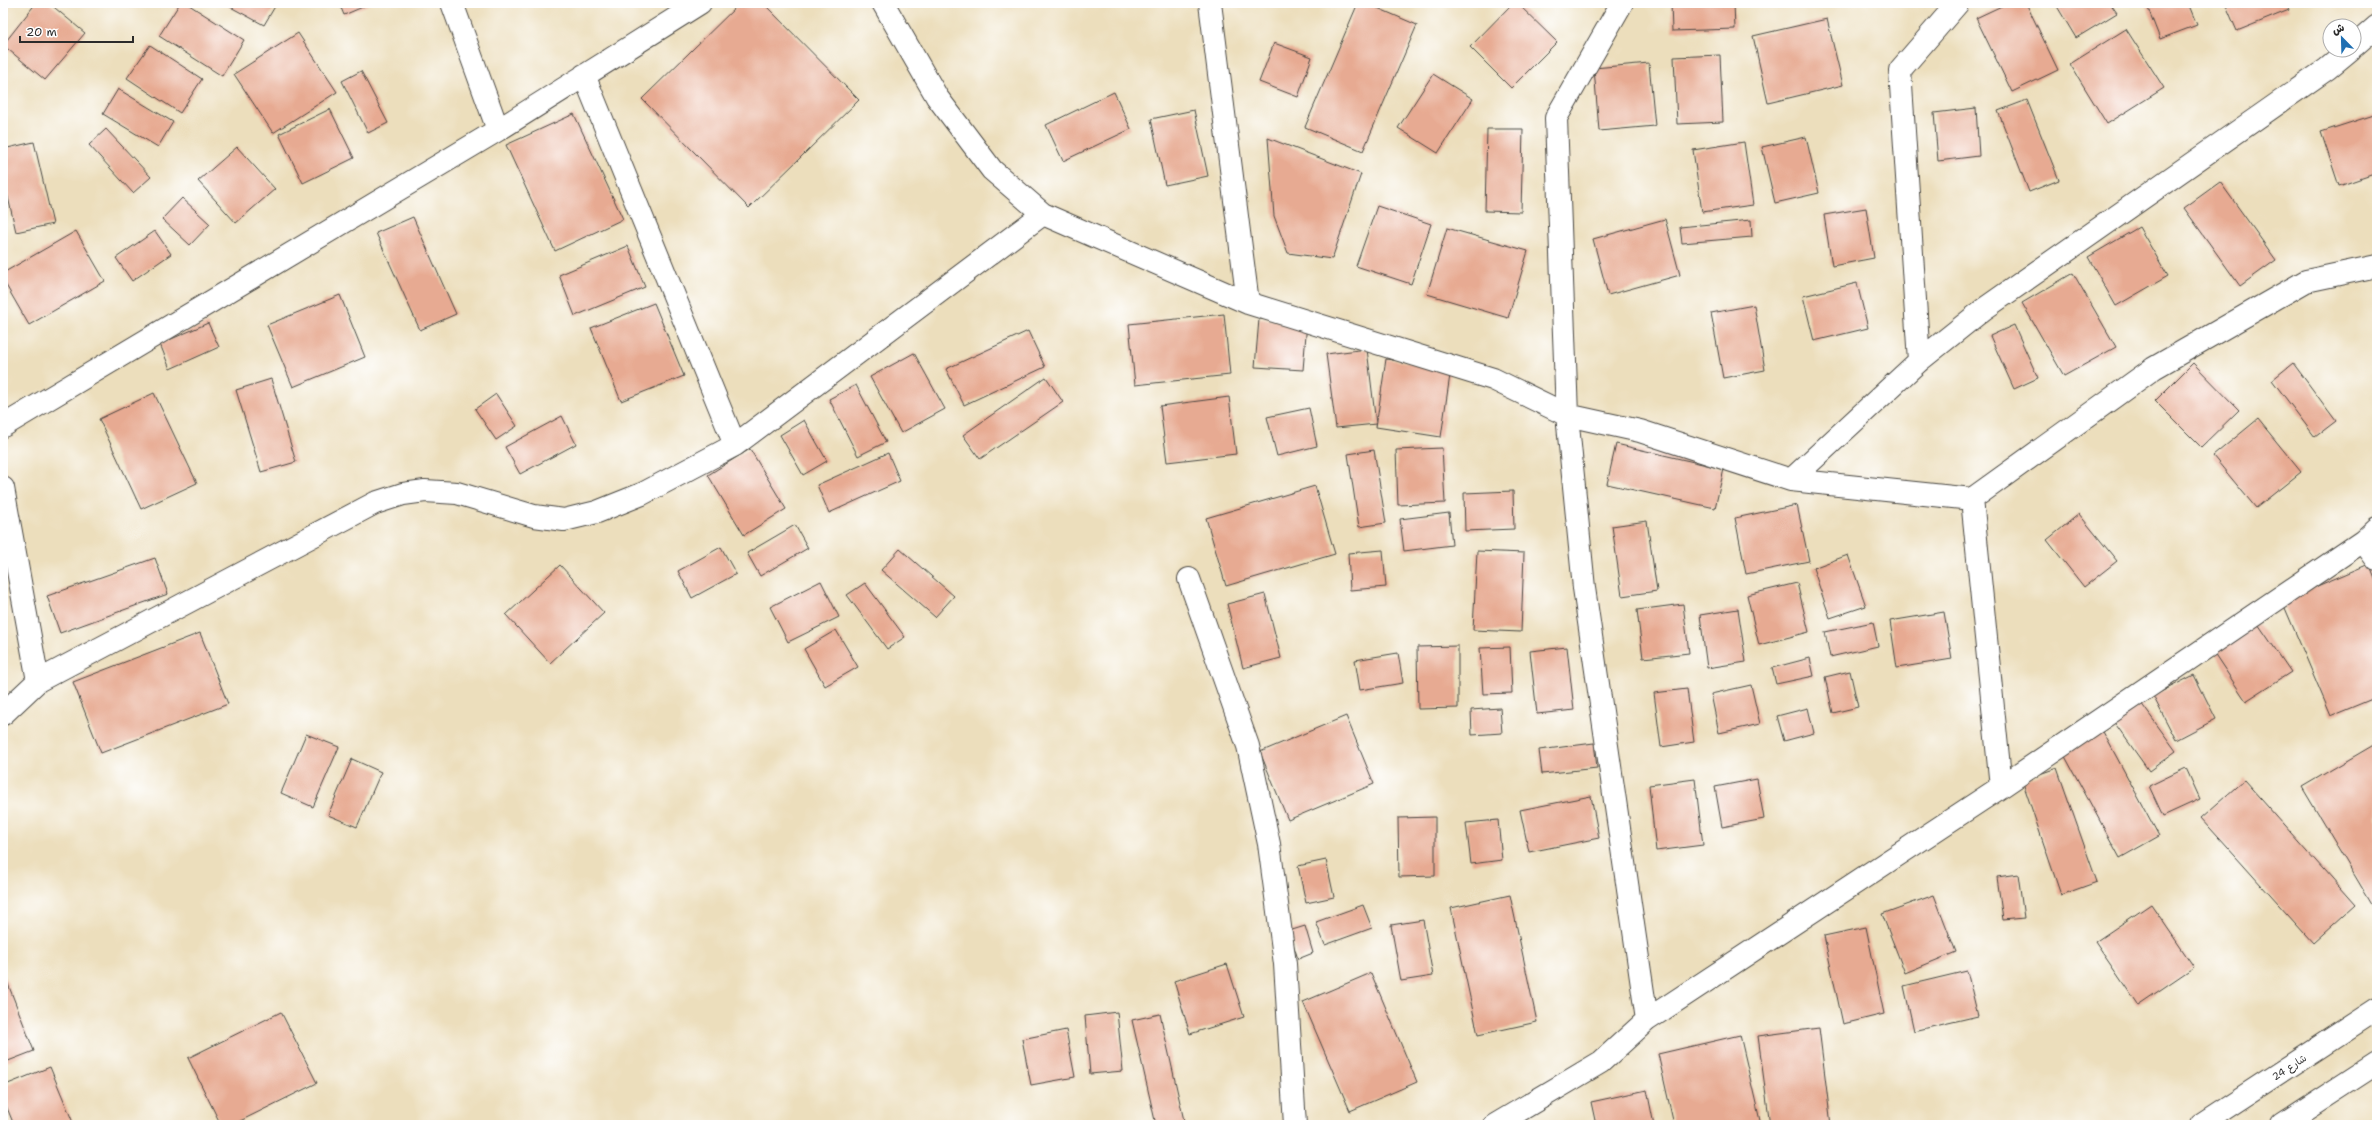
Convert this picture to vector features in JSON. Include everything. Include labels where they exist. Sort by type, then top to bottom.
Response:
[{"type":"street","points":[[452,3],[498,130]]},
{"type":"street","points":[[3,426],[498,130],[700,3]]},
{"type":"street","points":[[883,3],[937,97],[992,170],[1043,214],[1248,303],[1493,378],[1567,415],[1640,431],[1791,480],[1972,499],[2154,368],[2306,280],[2377,266]]},
{"type":"street","points":[[1210,3],[1248,303]]},
{"type":"street","points":[[1622,3],[1556,118],[1567,415],[1584,588],[1647,1020]]},
{"type":"street","points":[[1919,361],[1900,70],[1958,3]]},
{"type":"street","points":[[2362,39],[2377,26]]},
{"type":"street","points":[[1791,480],[1919,361],[1984,309],[2327,69],[2340,58]]},
{"type":"street","points":[[584,75],[735,445]]},
{"type":"street","points":[[3,714],[38,681],[375,503],[403,494],[425,491],[457,493],[534,516],[564,520],[597,512],[642,494],[735,445],[1043,214]]},
{"type":"street","points":[[3,488],[38,681]]},
{"type":"street","points":[[1972,499],[2000,787]]},
{"type":"street","points":[[1495,1125],[1601,1062],[1647,1020],[2000,787],[2370,535],[2377,560]]},
{"type":"street","points":[[1189,579],[1248,746],[1269,844],[1285,964],[1295,1125]]},
{"type":"street","name":"شارع 24","points":[[2200,1125],[2377,1009]]},
{"type":"street","points":[[2282,1125],[2377,1063]]},
{"type":"building","points":[[36,3],[49,3],[85,33],[45,80],[3,45]]},
{"type":"building","points":[[180,3],[186,3],[244,40],[222,76],[159,36]]},
{"type":"building","points":[[223,3],[277,3],[264,25]]},
{"type":"building","points":[[339,3],[372,3],[344,15]]},
{"type":"building","points":[[740,3],[763,3],[859,100],[749,208],[642,99]]},
{"type":"building","points":[[1358,3],[1366,3],[1417,25],[1363,151],[1305,127]]},
{"type":"building","points":[[1513,3],[1517,3],[1557,42],[1511,88],[1470,47]]},
{"type":"building","points":[[1671,3],[1734,3],[1735,29],[1672,31]]},
{"type":"building","points":[[2008,3],[2026,3],[2058,70],[2012,92],[1976,18]]},
{"type":"building","points":[[2055,3],[2110,3],[2117,13],[2076,38]]},
{"type":"building","points":[[2146,3],[2188,3],[2197,25],[2160,39]]},
{"type":"building","points":[[2225,3],[2286,3],[2289,10],[2237,31]]},
{"type":"building","points":[[1827,19],[1843,85],[1768,103],[1753,36]]},
{"type":"building","points":[[2126,29],[2164,88],[2107,124],[2070,64]]},
{"type":"building","points":[[298,33],[337,92],[273,133],[234,74]]},
{"type":"building","points":[[1274,43],[1312,57],[1298,97],[1259,82]]},
{"type":"building","points":[[150,45],[202,79],[180,113],[127,78]]},
{"type":"building","points":[[1720,55],[1723,122],[1677,124],[1674,57]]},
{"type":"building","points":[[1649,63],[1655,126],[1599,131],[1594,68]]},
{"type":"building","points":[[361,71],[388,123],[368,133],[342,81]]},
{"type":"building","points":[[1433,74],[1473,99],[1438,153],[1398,128]]},
{"type":"building","points":[[118,89],[173,122],[158,147],[103,114]]},
{"type":"building","points":[[1114,92],[1131,129],[1063,161],[1046,125]]},
{"type":"building","points":[[2027,100],[2059,180],[2029,192],[1998,111]]},
{"type":"building","points":[[1976,108],[1979,156],[1938,161],[1934,113]]},
{"type":"building","points":[[330,109],[354,158],[303,183],[279,134]]},
{"type":"building","points":[[1194,110],[1208,176],[1165,185],[1151,119]]},
{"type":"building","points":[[574,114],[623,219],[555,251],[506,145]]},
{"type":"building","points":[[2377,114],[2377,173],[2339,186],[2321,132]]},
{"type":"building","points":[[106,129],[151,177],[133,193],[89,145]]},
{"type":"building","points":[[1487,129],[1523,129],[1521,212],[1485,211]]},
{"type":"building","points":[[1806,137],[1819,193],[1775,203],[1762,147]]},
{"type":"building","points":[[1268,138],[1361,174],[1332,259],[1288,253],[1274,216]]},
{"type":"building","points":[[34,142],[53,224],[16,232],[3,175],[3,149]]},
{"type":"building","points":[[1744,142],[1753,205],[1702,212],[1693,150]]},
{"type":"building","points":[[237,147],[275,189],[236,223],[198,181]]},
{"type":"building","points":[[2220,182],[2276,260],[2240,286],[2184,208]]},
{"type":"building","points":[[182,198],[210,224],[190,245],[162,219]]},
{"type":"building","points":[[1377,206],[1431,224],[1411,284],[1356,266]]},
{"type":"building","points":[[1866,208],[1874,258],[1832,266],[1824,215]]},
{"type":"building","points":[[413,217],[456,314],[420,330],[376,233]]},
{"type":"building","points":[[1665,219],[1680,275],[1608,295],[1593,239]]},
{"type":"building","points":[[1751,220],[1752,237],[1682,243],[1680,227]]},
{"type":"building","points":[[2139,227],[2168,276],[2116,306],[2088,257]]},
{"type":"building","points":[[1447,228],[1528,251],[1508,318],[1427,294]]},
{"type":"building","points":[[76,231],[105,281],[29,325],[3,280],[3,273]]},
{"type":"building","points":[[155,231],[171,254],[132,281],[116,258]]},
{"type":"building","points":[[628,246],[645,287],[575,316],[559,275]]},
{"type":"building","points":[[2073,273],[2116,347],[2064,376],[2022,303]]},
{"type":"building","points":[[1857,283],[1868,328],[1814,341],[1803,296]]},
{"type":"building","points":[[340,295],[365,357],[293,387],[267,325]]},
{"type":"building","points":[[654,303],[684,376],[621,401],[591,328]]},
{"type":"building","points":[[1754,305],[1765,370],[1723,378],[1711,313]]},
{"type":"building","points":[[1224,314],[1230,375],[1135,385],[1129,324]]},
{"type":"building","points":[[1259,319],[1307,322],[1303,370],[1255,367]]},
{"type":"building","points":[[208,323],[219,347],[170,369],[160,344]]},
{"type":"building","points":[[2014,325],[2038,378],[2014,389],[1990,336]]},
{"type":"building","points":[[1028,331],[1045,367],[964,405],[946,369]]},
{"type":"building","points":[[1367,349],[1376,424],[1336,428],[1326,354]]},
{"type":"building","points":[[914,353],[945,409],[901,433],[870,377]]},
{"type":"building","points":[[1386,359],[1451,368],[1441,437],[1376,427]]},
{"type":"building","points":[[2193,363],[2239,410],[2201,447],[2155,401]]},
{"type":"building","points":[[2293,363],[2336,421],[2315,437],[2272,380]]},
{"type":"building","points":[[1046,377],[1063,402],[980,459],[963,435]]},
{"type":"building","points":[[271,379],[296,462],[261,472],[236,390]]},
{"type":"building","points":[[856,385],[886,442],[858,456],[829,399]]},
{"type":"building","points":[[154,393],[197,483],[141,509],[99,419]]},
{"type":"building","points":[[496,394],[517,426],[496,440],[475,409]]},
{"type":"building","points":[[1229,397],[1236,454],[1167,462],[1160,406]]},
{"type":"building","points":[[1309,408],[1317,446],[1277,456],[1267,417]]},
{"type":"building","points":[[562,416],[576,444],[520,474],[505,447]]},
{"type":"building","points":[[2258,419],[2301,472],[2256,508],[2213,456]]},
{"type":"building","points":[[804,420],[827,461],[803,475],[780,435]]},
{"type":"building","points":[[1616,444],[1724,469],[1715,508],[1607,484]]},
{"type":"building","points":[[1442,448],[1445,503],[1398,505],[1396,450]]},
{"type":"building","points":[[750,449],[786,509],[744,535],[708,475]]},
{"type":"building","points":[[1374,450],[1386,523],[1359,527],[1348,454]]},
{"type":"building","points":[[888,453],[900,481],[829,513],[817,485]]},
{"type":"building","points":[[1315,486],[1335,554],[1226,586],[1206,518]]},
{"type":"building","points":[[1513,491],[1514,529],[1465,531],[1464,493]]},
{"type":"building","points":[[1797,505],[1809,561],[1746,574],[1735,518]]},
{"type":"building","points":[[1449,513],[1452,545],[1404,551],[1400,519]]},
{"type":"building","points":[[2079,514],[2117,561],[2084,587],[2047,540]]},
{"type":"building","points":[[1647,521],[1657,591],[1622,596],[1612,526]]},
{"type":"building","points":[[795,525],[808,548],[760,576],[747,553]]},
{"type":"building","points":[[721,547],[736,574],[692,598],[678,571]]},
{"type":"building","points":[[900,549],[954,596],[935,617],[881,570]]},
{"type":"building","points":[[1383,550],[1386,587],[1350,590],[1348,553]]},
{"type":"building","points":[[1477,551],[1524,553],[1521,632],[1473,630]]},
{"type":"building","points":[[1848,555],[1866,606],[1830,618],[1813,568]]},
{"type":"building","points":[[155,558],[168,594],[60,633],[47,596]]},
{"type":"building","points":[[2369,564],[2377,584],[2377,697],[2331,716],[2282,601]]},
{"type":"building","points":[[560,565],[604,613],[550,663],[506,615]]},
{"type":"building","points":[[821,581],[839,617],[788,642],[770,607]]},
{"type":"building","points":[[865,583],[905,637],[887,649],[847,595]]},
{"type":"building","points":[[1797,583],[1809,632],[1759,645],[1747,595]]},
{"type":"building","points":[[1265,594],[1281,658],[1243,668],[1227,604]]},
{"type":"building","points":[[1683,604],[1689,653],[1643,658],[1637,610]]},
{"type":"building","points":[[1738,609],[1746,662],[1707,668],[1700,615]]},
{"type":"building","points":[[1944,612],[1952,659],[1897,668],[1890,621]]},
{"type":"building","points":[[2254,618],[2291,672],[2246,701],[2210,647]]},
{"type":"building","points":[[1873,622],[1878,646],[1830,657],[1825,632]]},
{"type":"building","points":[[836,630],[858,667],[825,686],[804,649]]},
{"type":"building","points":[[200,633],[228,704],[101,753],[73,682]]},
{"type":"building","points":[[1458,646],[1458,708],[1418,709],[1417,647]]},
{"type":"building","points":[[1510,647],[1512,693],[1483,694],[1480,648]]},
{"type":"building","points":[[1567,647],[1574,710],[1537,714],[1530,651]]},
{"type":"building","points":[[1398,653],[1403,683],[1360,690],[1355,660]]},
{"type":"building","points":[[1810,658],[1814,676],[1776,684],[1772,668]]},
{"type":"building","points":[[1850,671],[1858,707],[1833,713],[1825,677]]},
{"type":"building","points":[[2194,675],[2216,719],[2176,740],[2153,696]]},
{"type":"building","points":[[1751,685],[1760,724],[1719,733],[1711,694]]},
{"type":"building","points":[[1687,689],[1694,742],[1661,747],[1654,693]]},
{"type":"building","points":[[2141,703],[2176,751],[2149,771],[2114,722]]},
{"type":"building","points":[[1500,708],[1502,733],[1472,735],[1471,710]]},
{"type":"building","points":[[1808,708],[1814,733],[1784,741],[1777,716]]},
{"type":"building","points":[[1346,716],[1374,784],[1288,820],[1260,752]]},
{"type":"building","points":[[2101,728],[2159,836],[2120,858],[2061,749]]},
{"type":"building","points":[[306,734],[339,747],[313,807],[281,793]]},
{"type":"building","points":[[1594,743],[1597,768],[1542,774],[1539,750]]},
{"type":"building","points":[[2377,743],[2377,913],[2302,787]]},
{"type":"building","points":[[352,759],[381,772],[357,827],[328,815]]},
{"type":"building","points":[[2057,768],[2097,882],[2061,895],[2022,780]]},
{"type":"building","points":[[2186,768],[2200,799],[2163,816],[2149,786]]},
{"type":"building","points":[[1695,779],[1703,845],[1656,851],[1649,785]]},
{"type":"building","points":[[1757,779],[1764,819],[1722,827],[1715,787]]},
{"type":"building","points":[[2244,780],[2355,905],[2313,943],[2201,818]]},
{"type":"building","points":[[1591,796],[1599,838],[1529,852],[1520,810]]},
{"type":"building","points":[[1435,817],[1435,876],[1399,877],[1398,818]]},
{"type":"building","points":[[1498,820],[1502,860],[1471,864],[1466,823]]},
{"type":"building","points":[[1326,860],[1334,897],[1306,903],[1298,866]]},
{"type":"building","points":[[2018,874],[2024,918],[2003,920],[1997,877]]},
{"type":"building","points":[[1510,895],[1537,1022],[1478,1035],[1451,908]]},
{"type":"building","points":[[1934,895],[1956,952],[1905,973],[1882,914]]},
{"type":"building","points":[[2151,904],[2194,967],[2138,1005],[2095,942]]},
{"type":"building","points":[[1363,905],[1372,928],[1325,945],[1316,922]]},
{"type":"building","points":[[1423,920],[1433,976],[1401,981],[1391,925]]},
{"type":"building","points":[[1305,926],[1313,953],[1298,959],[1289,931]]},
{"type":"building","points":[[1866,927],[1884,1014],[1843,1024],[1824,936]]},
{"type":"building","points":[[1227,964],[1244,1017],[1190,1034],[1174,981]]},
{"type":"building","points":[[3,971],[34,1051],[3,1063]]},
{"type":"building","points":[[1967,971],[1978,1016],[1914,1031],[1904,986]]},
{"type":"building","points":[[1371,973],[1417,1082],[1350,1111],[1303,1002]]},
{"type":"building","points":[[281,1012],[317,1083],[232,1125],[221,1125],[188,1058]]},
{"type":"building","points":[[1117,1012],[1123,1071],[1090,1074],[1085,1016]]},
{"type":"building","points":[[1160,1014],[1185,1125],[1156,1125],[1132,1020]]},
{"type":"building","points":[[1819,1028],[1831,1125],[1770,1125],[1758,1036]]},
{"type":"building","points":[[1066,1030],[1075,1077],[1031,1085],[1022,1039]]},
{"type":"building","points":[[1740,1035],[1761,1125],[1674,1125],[1658,1054]]},
{"type":"building","points":[[50,1067],[74,1125],[14,1125],[3,1098],[3,1086]]},
{"type":"building","points":[[1647,1090],[1654,1125],[1596,1125],[1591,1102]]}]
